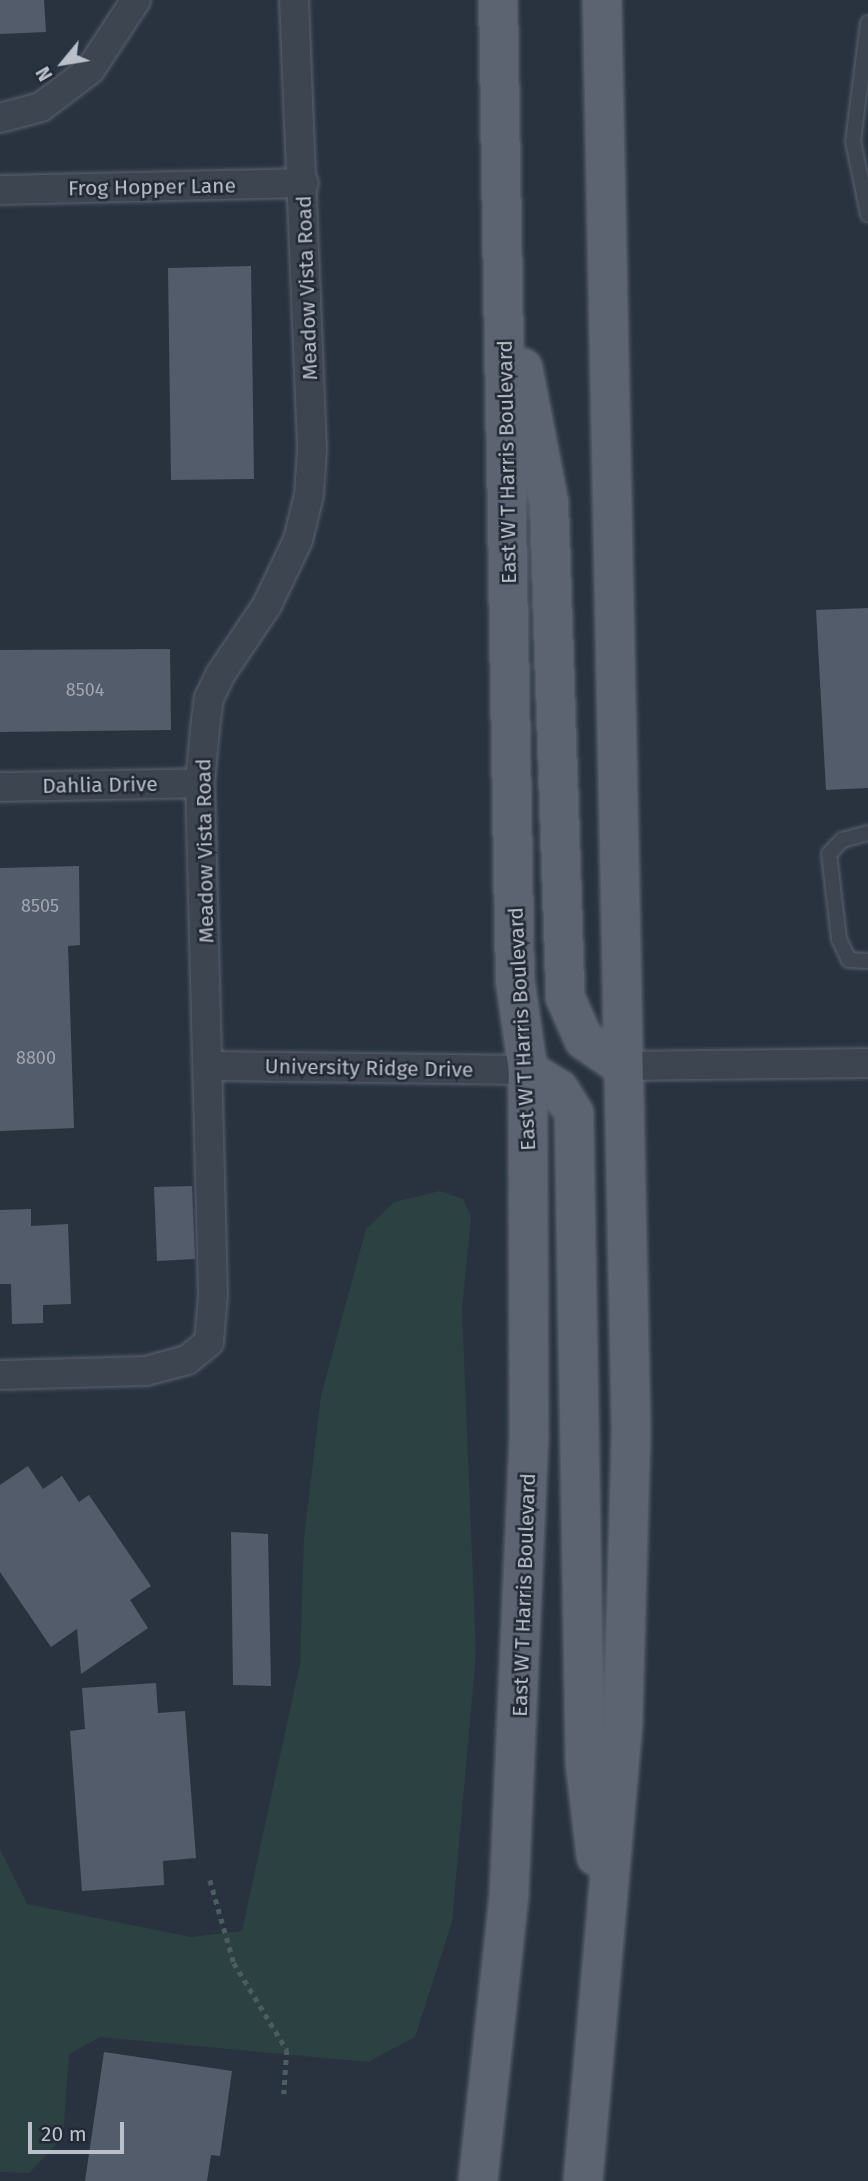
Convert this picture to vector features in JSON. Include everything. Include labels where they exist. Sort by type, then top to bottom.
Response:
[{"type":"main road","name":"East W T Harris Boulevard","points":[[478,2181],[509,1894],[523,1667],[530,1438],[528,1070],[515,980],[498,0]]},
{"type":"main road","points":[[583,2181],[607,1946],[622,1720],[631,1431],[629,1141],[622,1066],[602,0]]},
{"type":"main road","points":[[504,267],[549,503],[565,998],[584,1040],[622,1066]]},
{"type":"main road","points":[[528,1070],[559,1090],[575,1114],[585,1763],[607,1946]]},
{"type":"street","points":[[0,118],[41,107],[90,70],[136,0]]},
{"type":"street","name":"Meadow Vista Road","points":[[0,1376],[146,1371],[187,1360],[209,1342],[209,1066],[201,783],[209,698],[267,605],[298,540],[309,495],[304,183],[294,0]]},
{"type":"street","name":"Frog Hopper Lane","points":[[0,190],[304,183]]},
{"type":"street","name":"Dahlia Drive","points":[[0,787],[201,783]]},
{"type":"street","points":[[622,1066],[868,1063]]},
{"type":"street","name":"University Ridge Drive","points":[[209,1066],[528,1070]]},
{"type":"lane","points":[[868,23],[853,141],[868,214]]},
{"type":"lane","points":[[868,833],[842,840],[829,854],[839,939],[849,960],[868,961]]},
{"type":"path","points":[[210,1880],[241,1979],[287,2050],[285,2094]]},
{"type":"green space","points":[[440,1191],[463,1199],[471,1217],[462,1309],[476,1654],[452,1922],[415,2037],[368,2062],[100,2037],[69,2054],[63,2137],[29,2173],[0,2172],[0,1849],[27,1904],[191,1937],[242,1931],[300,1664],[304,1538],[321,1396],[366,1229],[394,1202]]},
{"type":"building","points":[[0,0],[44,0],[46,32],[0,34]]},
{"type":"building","points":[[251,266],[254,479],[171,480],[168,268]]},
{"type":"building","points":[[868,608],[868,788],[826,790],[816,610]]},
{"type":"building","points":[[170,649],[171,730],[0,732],[0,650]]},
{"type":"building","points":[[79,866],[80,945],[68,946],[74,1128],[0,1131],[0,868]]},
{"type":"building","points":[[192,1186],[195,1259],[157,1261],[154,1187]]},
{"type":"building","points":[[31,1209],[31,1226],[68,1224],[71,1304],[43,1305],[43,1323],[12,1324],[11,1284],[0,1284],[0,1210]]},
{"type":"building","points":[[28,1466],[43,1489],[62,1476],[79,1502],[89,1495],[151,1586],[130,1600],[148,1628],[81,1674],[77,1629],[51,1647],[0,1572],[0,1485]]},
{"type":"building","points":[[231,1532],[268,1534],[271,1686],[233,1685]]},
{"type":"building","points":[[156,1683],[158,1713],[185,1711],[196,1858],[163,1861],[164,1885],[82,1891],[70,1731],[85,1729],[82,1688]]},
{"type":"building","points":[[104,2052],[232,2071],[220,2156],[211,2155],[207,2181],[85,2181]]}]
